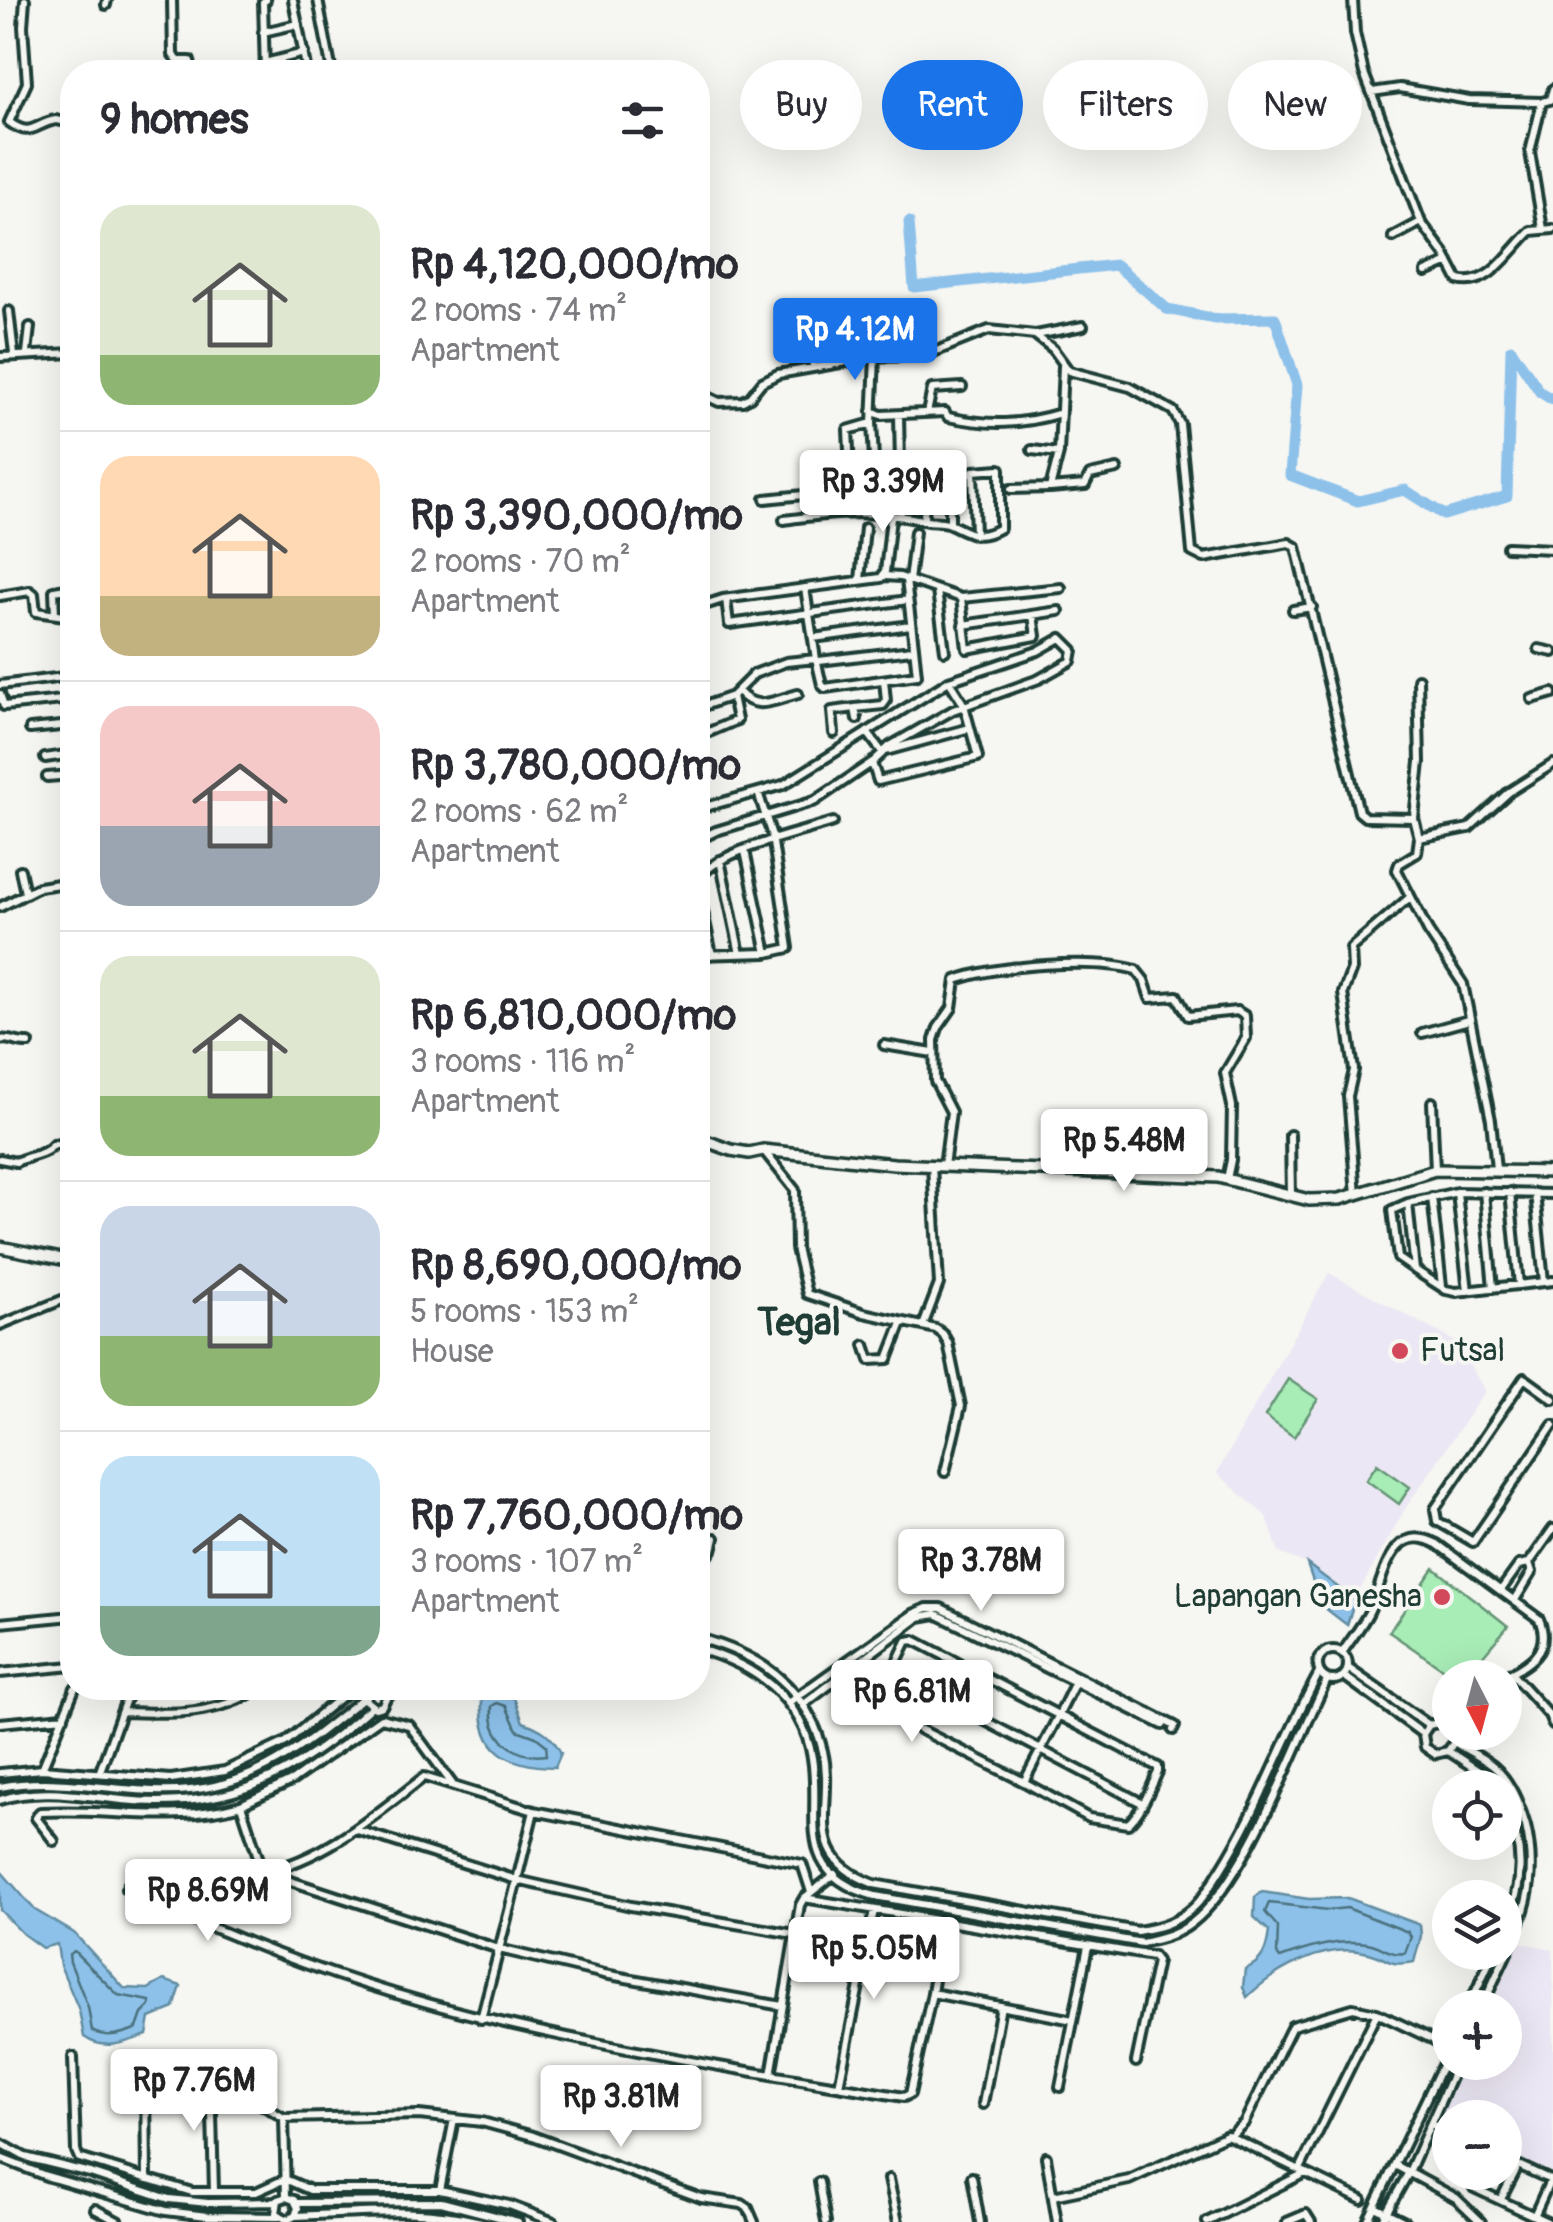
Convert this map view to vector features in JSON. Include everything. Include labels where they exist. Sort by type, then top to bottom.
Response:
[{"type":"street","points":[[25,0],[27,83],[4,123],[31,130],[60,121]]},
{"type":"street","points":[[172,0],[177,60]]},
{"type":"street","points":[[265,60],[266,0]]},
{"type":"street","points":[[292,0],[305,60]]},
{"type":"street","points":[[318,0],[330,60]]},
{"type":"street","points":[[1353,0],[1355,33],[1387,140],[1421,222],[1461,282],[1487,276],[1531,232],[1553,229]]},
{"type":"street","points":[[263,32],[298,24]]},
{"type":"street","points":[[286,60],[304,53]]},
{"type":"street","points":[[1372,92],[1400,88],[1469,100],[1548,100]]},
{"type":"street","points":[[1543,229],[1530,152],[1553,90]]},
{"type":"street","points":[[1392,238],[1421,222]]},
{"type":"street","points":[[1426,272],[1449,262]]},
{"type":"street","points":[[813,367],[812,355],[802,347],[798,326],[801,315],[814,308]]},
{"type":"street","points":[[9,311],[14,354]]},
{"type":"street","points":[[710,399],[739,402],[750,397],[767,378],[813,367],[874,357],[924,356],[984,330],[1035,335],[1083,326]]},
{"type":"street","points":[[27,354],[30,328]]},
{"type":"street","points":[[1035,335],[1058,354],[1063,366],[1058,454],[1050,488]]},
{"type":"street","points":[[0,356],[60,353]]},
{"type":"street","points":[[874,357],[872,423],[877,513]]},
{"type":"street","points":[[1063,366],[1130,387],[1178,415],[1192,552],[1204,558],[1289,543],[1299,554],[1360,812],[1365,817],[1414,818]]},
{"type":"street","points":[[927,413],[932,389],[962,387]]},
{"type":"street","points":[[872,411],[946,412],[948,417],[994,426],[1029,423],[1061,414]]},
{"type":"street","points":[[899,414],[901,516]]},
{"type":"street","points":[[852,510],[848,430],[872,423]]},
{"type":"street","points":[[1032,450],[1058,454]]},
{"type":"street","points":[[924,520],[926,464]]},
{"type":"street","points":[[950,464],[950,524]]},
{"type":"street","points":[[1011,489],[1085,485],[1090,475],[1117,469]]},
{"type":"street","points":[[784,520],[852,510],[950,524],[975,535],[1000,528],[1000,470],[973,471],[975,535]]},
{"type":"street","points":[[765,499],[851,490]]},
{"type":"street","points":[[884,576],[892,517]]},
{"type":"street","points":[[860,580],[865,528]]},
{"type":"street","points":[[805,588],[820,677],[826,688],[917,675],[907,580],[915,532]]},
{"type":"street","points":[[1507,547],[1553,548]]},
{"type":"street","points":[[710,604],[884,576],[961,598],[1060,588]]},
{"type":"street","points":[[55,615],[54,591],[60,590]]},
{"type":"street","points":[[937,591],[945,652]]},
{"type":"street","points":[[0,596],[32,592],[36,612],[60,616]]},
{"type":"street","points":[[961,598],[968,650],[1036,636],[1032,615]]},
{"type":"street","points":[[726,599],[729,624],[908,600]]},
{"type":"street","points":[[1294,610],[1312,607]]},
{"type":"street","points":[[963,625],[1059,610]]},
{"type":"street","points":[[812,638],[911,625]]},
{"type":"street","points":[[710,806],[783,784],[949,680],[1021,657],[1060,638],[1073,650],[1072,660],[1039,679],[964,705],[882,752],[815,801],[710,836]]},
{"type":"street","points":[[710,703],[735,693],[754,674],[786,662],[907,651],[914,647]]},
{"type":"street","points":[[1539,650],[1553,652]]},
{"type":"street","points":[[0,684],[60,677]]},
{"type":"street","points":[[1418,679],[1420,767],[1414,818],[1417,853],[1397,867],[1409,898],[1465,990],[1491,1120],[1496,1169]]},
{"type":"street","points":[[834,734],[832,711],[883,705],[884,680]]},
{"type":"street","points":[[872,763],[878,782],[978,757],[964,705],[949,680]]},
{"type":"street","points":[[735,693],[755,704],[798,694]]},
{"type":"street","points":[[710,732],[736,720],[735,693]]},
{"type":"street","points":[[1532,699],[1553,693]]},
{"type":"street","points":[[0,694],[4,706],[60,700]]},
{"type":"street","points":[[855,708],[856,720]]},
{"type":"street","points":[[30,729],[60,726]]},
{"type":"street","points":[[882,752],[970,728]]},
{"type":"street","points":[[867,732],[882,752]]},
{"type":"street","points":[[46,758],[60,756]]},
{"type":"street","points":[[1418,838],[1469,828],[1509,792],[1553,764]]},
{"type":"street","points":[[47,777],[60,776]]},
{"type":"street","points":[[710,945],[712,955],[767,953],[786,950],[790,945],[773,842],[758,792]]},
{"type":"street","points":[[710,864],[834,822]]},
{"type":"street","points":[[745,851],[767,953]]},
{"type":"street","points":[[720,860],[740,954]]},
{"type":"street","points":[[20,870],[25,893]]},
{"type":"street","points":[[0,907],[25,893],[60,883]]},
{"type":"street","points":[[1356,1194],[1348,1096],[1354,1070],[1342,989],[1351,974],[1352,948],[1409,898]]},
{"type":"street","points":[[944,1166],[951,1112],[935,1080],[933,1053],[936,1033],[952,1008],[956,980],[1020,968],[1131,968],[1141,974],[1150,998],[1177,996],[1188,1016],[1241,1012],[1247,1023],[1246,1038],[1224,1073],[1232,1106],[1228,1179]]},
{"type":"street","points":[[1422,1034],[1470,1020]]},
{"type":"street","points":[[0,1040],[29,1042]]},
{"type":"street","points":[[884,1045],[933,1053]]},
{"type":"street","points":[[1432,1102],[1435,1170]]},
{"type":"street","points":[[1290,1135],[1292,1197]]},
{"type":"street","points":[[710,1142],[749,1153],[763,1150],[944,1166],[1228,1179],[1292,1197],[1331,1200],[1435,1170],[1553,1172]]},
{"type":"street","points":[[0,1160],[16,1162],[24,1156],[48,1152],[60,1144]]},
{"type":"street","points":[[763,1150],[795,1190],[795,1241],[804,1291],[813,1298],[940,1331],[946,1340],[961,1406],[945,1472]]},
{"type":"street","points":[[924,1326],[938,1284],[932,1165]]},
{"type":"street","points":[[1456,1192],[1468,1291]]},
{"type":"street","points":[[1534,1193],[1549,1281],[1456,1292],[1398,1258],[1392,1210],[1408,1203],[1456,1192],[1510,1192],[1534,1193],[1553,1194]]},
{"type":"street","points":[[1484,1192],[1493,1288]]},
{"type":"street","points":[[1510,1192],[1519,1286]]},
{"type":"street","points":[[1432,1197],[1442,1287]]},
{"type":"street","points":[[1408,1203],[1415,1270]]},
{"type":"street","points":[[0,1248],[60,1259]]},
{"type":"street","points":[[0,1326],[60,1301]]},
{"type":"street","points":[[865,1345],[868,1358],[888,1359],[902,1323]]},
{"type":"street","points":[[1553,1399],[1524,1378],[1435,1510],[1438,1521],[1470,1542],[1476,1540],[1553,1426]]},
{"type":"street","points":[[1501,1590],[1518,1565],[1530,1563],[1553,1529]]},
{"type":"street","points":[[710,1552],[715,1538]]},
{"type":"street","points":[[1342,1653],[1369,1612],[1394,1550],[1406,1540],[1430,1540],[1539,1619],[1544,1636],[1536,1657],[1522,1666]]},
{"type":"street","points":[[1515,1600],[1532,1572],[1530,1563]]},
{"type":"street","points":[[788,1703],[801,1701],[919,1618],[936,1614],[1077,1680],[1175,1726],[1173,1730],[1077,1680]]},
{"type":"street","points":[[0,1623],[60,1617]]},
{"type":"street","points":[[914,1640],[1058,1716],[1158,1768],[1128,1824],[1088,1818],[876,1706],[876,1702],[908,1642],[914,1640]]},
{"type":"street","points":[[710,1641],[760,1661],[781,1676],[801,1701],[823,1752],[825,1835],[838,1859],[858,1878],[1138,1931],[1161,1927],[1187,1913],[1203,1897],[1242,1836],[1319,1673],[1319,1656],[1326,1651],[1342,1653],[1348,1660],[1346,1672],[1336,1680],[1326,1680],[1319,1673]]},
{"type":"street","points":[[710,1653],[752,1668],[788,1703],[802,1727],[811,1754],[814,1837],[834,1874],[844,1884],[865,1894],[1142,1943],[1168,1937],[1192,1924],[1212,1904],[1252,1841],[1326,1680]]},
{"type":"street","points":[[0,1673],[60,1667]]},
{"type":"street","points":[[892,1672],[1142,1803]]},
{"type":"street","points":[[1346,1672],[1428,1725]]},
{"type":"street","points":[[1346,1672],[1422,1734],[1429,1752],[1448,1751],[1477,1770]]},
{"type":"street","points":[[1024,1782],[1077,1680]]},
{"type":"street","points":[[1522,1685],[1553,1724]]},
{"type":"street","points":[[42,1768],[71,1700]]},
{"type":"street","points":[[100,1771],[126,1700]]},
{"type":"street","points":[[122,1712],[200,1712],[239,1700]]},
{"type":"street","points":[[0,1774],[42,1768],[170,1779],[225,1772],[286,1742],[337,1700]]},
{"type":"street","points":[[0,1787],[40,1782],[155,1792],[212,1788],[261,1771],[290,1755],[360,1700]]},
{"type":"street","points":[[366,1700],[372,1707]]},
{"type":"street","points":[[0,1800],[17,1794],[51,1794],[154,1804],[227,1796],[280,1774],[386,1700],[387,1718]]},
{"type":"street","points":[[0,1724],[65,1717]]},
{"type":"street","points":[[54,1841],[36,1818],[40,1812],[163,1816],[216,1812],[241,1805],[293,1780],[374,1720],[387,1718],[409,1726],[453,1785]]},
{"type":"street","points":[[1422,1734],[1432,1723]]},
{"type":"street","points":[[1467,1750],[1494,1767],[1512,1790],[1531,1847],[1528,1905],[1490,1990]]},
{"type":"street","points":[[436,1763],[424,1777],[356,1830],[308,1857],[210,1884],[126,1887],[275,1953],[481,2019],[577,2042],[904,2096],[910,2094],[943,1923]]},
{"type":"street","points":[[424,1777],[534,1810],[802,1864],[806,1868],[807,1895],[794,1934],[771,2076]]},
{"type":"street","points":[[241,1805],[263,1872]]},
{"type":"street","points":[[481,2019],[534,1810]]},
{"type":"street","points":[[356,1830],[517,1880],[630,1906],[794,1934]]},
{"type":"street","points":[[263,1872],[498,1948],[604,1974],[782,2006]]},
{"type":"street","points":[[807,1895],[834,1874]]},
{"type":"street","points":[[807,1895],[943,1923],[1156,1958],[1136,2062]]},
{"type":"street","points":[[838,2086],[874,1910]]},
{"type":"street","points":[[1060,2087],[1088,1946]]},
{"type":"street","points":[[932,1994],[1073,2020]]},
{"type":"street","points":[[982,2104],[1002,2006]]},
{"type":"street","points":[[1053,2196],[1128,2180],[1218,2137],[1231,2135],[1244,2123],[1292,2026],[1353,2008],[1377,2013],[1432,2039]]},
{"type":"street","points":[[1207,2222],[1303,2171],[1377,2013]]},
{"type":"street","points":[[73,2057],[76,2154],[82,2159],[180,2190],[264,2190],[285,2179]]},
{"type":"street","points":[[147,2179],[146,2075],[198,2070],[284,2118],[419,2116],[510,2129],[701,2198],[742,2204],[754,2222]]},
{"type":"street","points":[[211,2075],[214,2192]]},
{"type":"street","points":[[1367,2222],[1435,2080]]},
{"type":"street","points":[[1381,2222],[1409,2172],[1450,2080]]},
{"type":"street","points":[[284,2118],[286,2197]]},
{"type":"street","points":[[440,2190],[454,2119]]},
{"type":"street","points":[[1231,2135],[1362,2200]]},
{"type":"street","points":[[0,2143],[25,2158],[90,2173],[169,2199],[277,2202],[286,2197]]},
{"type":"street","points":[[1046,2157],[1057,2222]]},
{"type":"street","points":[[0,2158],[166,2211],[287,2219],[440,2213],[481,2222]]},
{"type":"street","points":[[0,2172],[12,2164]]},
{"type":"street","points":[[1395,2165],[1456,2198],[1481,2222]]},
{"type":"street","points":[[1522,2168],[1550,2183],[1534,2216]]},
{"type":"street","points":[[972,2177],[980,2222]]},
{"type":"street","points":[[285,2179],[310,2190],[440,2190],[509,2205],[554,2222]]},
{"type":"street","points":[[889,2179],[898,2222]]},
{"type":"street","points":[[820,2182],[826,2222]]},
{"type":"street","points":[[1479,2190],[1547,2222]]},
{"type":"street","points":[[1501,2199],[1506,2190]]},
{"type":"street","points":[[286,2197],[297,2203],[430,2201],[464,2206],[518,2222]]},
{"type":"street","points":[[277,2202],[276,2213],[287,2219]]},
{"type":"street","points":[[287,2219],[297,2203]]},
{"type":"street","points":[[1376,2207],[1404,2222]]},
{"type":"street","points":[[95,2209],[118,2222]]},
{"type":"street","points":[[1288,2222],[1306,2214],[1311,2222]]},
{"type":"shaded area","points":[[1329,1273],[1456,1342],[1485,1391],[1405,1509],[1356,1597],[1307,1564],[1279,1553],[1267,1517],[1217,1473]]},
{"type":"shaded area","points":[[1522,1943],[1553,1949],[1553,2185],[1522,2171],[1522,2100],[1447,2100],[1456,2080],[1522,2080],[1522,1990],[1495,1990],[1504,1970],[1522,1970]]},
{"type":"green space","points":[[1288,1379],[1318,1399],[1294,1437],[1265,1416]]},
{"type":"green space","points":[[1377,1464],[1410,1487],[1399,1504],[1366,1480]]},
{"type":"green space","name":"Lapangan Ganesha","points":[[1434,1568],[1508,1626],[1479,1660],[1432,1661],[1389,1632]]},
{"type":"water","points":[[1307,1564],[1355,1600],[1347,1625],[1321,1605]]},
{"type":"water","points":[[482,1700],[515,1700],[523,1722],[541,1730],[561,1753],[555,1767],[523,1763],[499,1752],[485,1731]]},
{"type":"water","points":[[0,1870],[35,1910],[74,1933],[124,1988],[148,1989],[164,1980],[181,1986],[174,2008],[150,2018],[147,2035],[108,2045],[84,2037],[57,1944],[42,1948],[0,1910]]},
{"type":"water","points":[[1262,1892],[1309,1899],[1348,1898],[1420,1925],[1414,1962],[1393,1963],[1353,1951],[1319,1954],[1287,1967],[1247,1997],[1243,1987],[1245,1969],[1260,1959],[1269,1931],[1254,1917],[1255,1897]]},
{"type":"waterway","points":[[909,222],[914,287],[1116,265],[1167,309],[1216,319],[1275,318],[1297,385],[1290,475],[1358,501],[1405,490],[1444,515],[1507,496],[1511,349],[1540,392],[1553,400]]},
{"type":"place","name":"Futsal","points":[[1400,1351]]},
{"type":"place","name":"Lapangan Ganesha","points":[[1442,1597]]},
{"type":"district","name":"Tegal","points":[[799,1323]]}]
